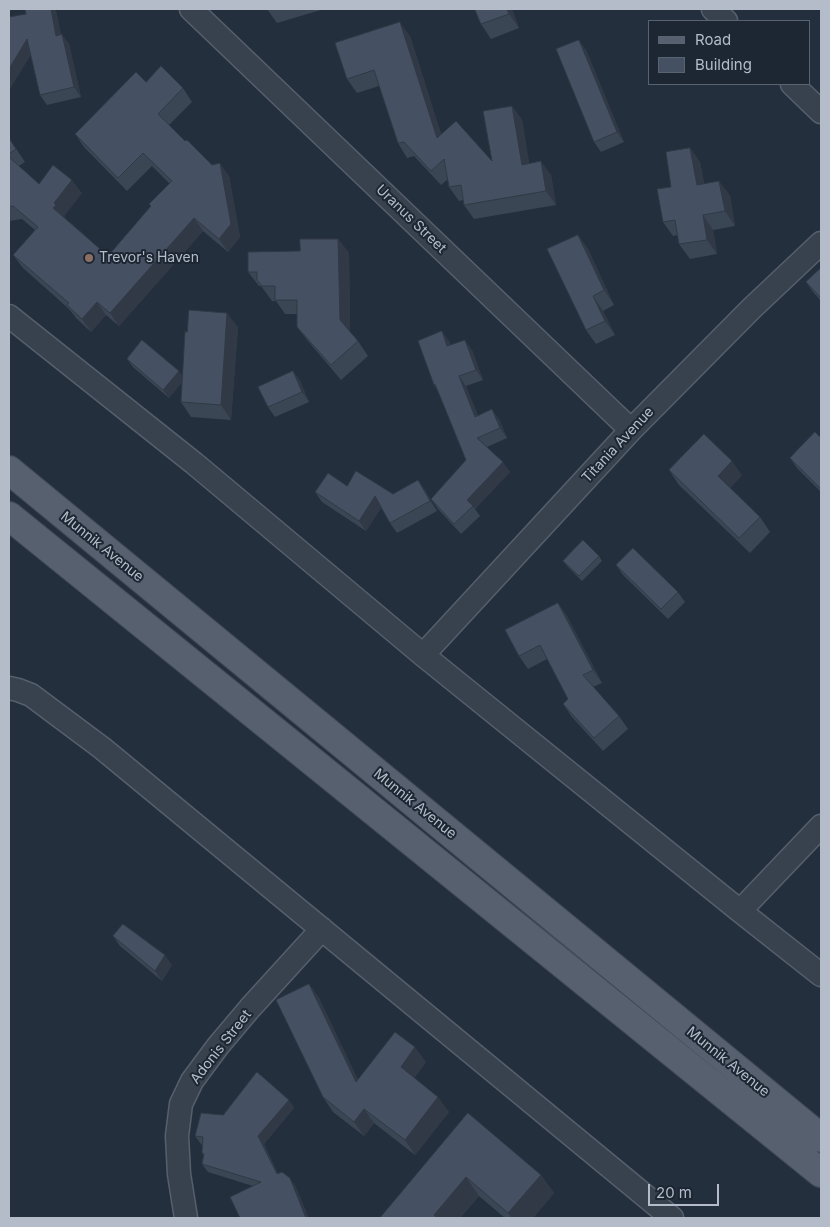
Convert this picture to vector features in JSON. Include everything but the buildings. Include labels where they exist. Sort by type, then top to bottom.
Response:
[{"type":"main road","name":"Munnik Avenue","points":[[9,470],[821,1138]]},
{"type":"main road","name":"Munnik Avenue","points":[[9,516],[821,1173]]},
{"type":"street","name":"Uranus Street","points":[[190,9],[631,430]]},
{"type":"street","points":[[713,9],[725,20]]},
{"type":"street","points":[[793,85],[821,112]]},
{"type":"street","name":"Titania Avenue","points":[[423,654],[631,430],[752,308],[821,243]]},
{"type":"street","points":[[9,316],[195,464],[423,654],[821,975]]},
{"type":"street","points":[[9,688],[32,695],[102,748],[672,1218]]},
{"type":"street","points":[[740,911],[821,826]]},
{"type":"street","name":"Adonis Street","points":[[186,1218],[178,1165],[177,1136],[181,1104],[192,1081],[218,1046],[322,929]]},
{"type":"place","name":"Trevor's Haven","points":[[89,258]]}]
